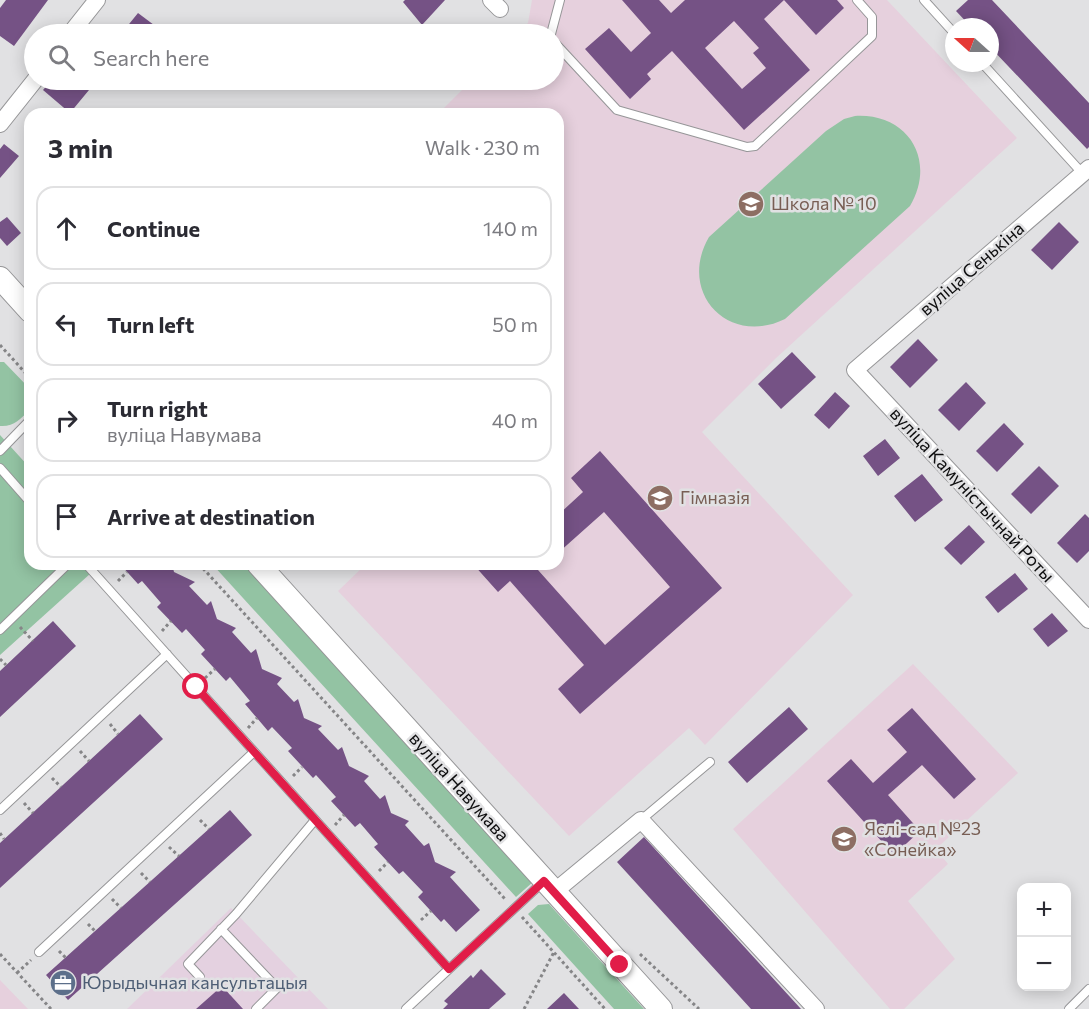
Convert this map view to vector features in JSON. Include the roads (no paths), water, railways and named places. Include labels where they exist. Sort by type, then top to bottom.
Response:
[{"type":"street","points":[[78,24],[97,0]]},
{"type":"street","points":[[0,124],[26,90]]},
{"type":"street","name":"вуліца Сенькіна","points":[[855,370],[1086,171]]},
{"type":"street","points":[[0,278],[24,304]]},
{"type":"street","name":"вуліца Камуністычнай Роты","points":[[855,370],[1089,620]]},
{"type":"street","name":"вуліца Навумава","points":[[263,570],[661,1009]]},
{"type":"street","points":[[549,886],[641,820],[816,1009]]},
{"type":"lane","points":[[554,24],[560,0]]},
{"type":"lane","points":[[564,53],[617,110],[747,147],[755,146],[872,36],[872,17],[857,0]]},
{"type":"lane","points":[[924,0],[945,23]]},
{"type":"lane","points":[[991,72],[1086,171]]},
{"type":"lane","points":[[0,451],[24,426]]},
{"type":"lane","points":[[0,468],[24,495]]},
{"type":"lane","points":[[0,630],[62,570]]},
{"type":"lane","points":[[91,570],[449,969]]},
{"type":"lane","points":[[0,810],[167,654]]},
{"type":"lane","points":[[39,952],[254,752]]},
{"type":"lane","points":[[641,820],[710,762]]},
{"type":"lane","points":[[200,977],[188,963],[221,929],[315,820]]},
{"type":"lane","points":[[406,1009],[514,909],[549,886]]},
{"type":"lane","points":[[221,929],[277,988],[256,1009]]},
{"type":"lane","points":[[1069,1009],[1089,989]]},
{"type":"place","name":"Школа № 10","points":[[751,204]]},
{"type":"place","name":"Гімназія","points":[[660,498]]},
{"type":"place","name":"Яслі-сад №23 «Сонейка»","points":[[844,839]]},
{"type":"place","name":"Юрыдычная кансультацыя","points":[[63,983]]}]
